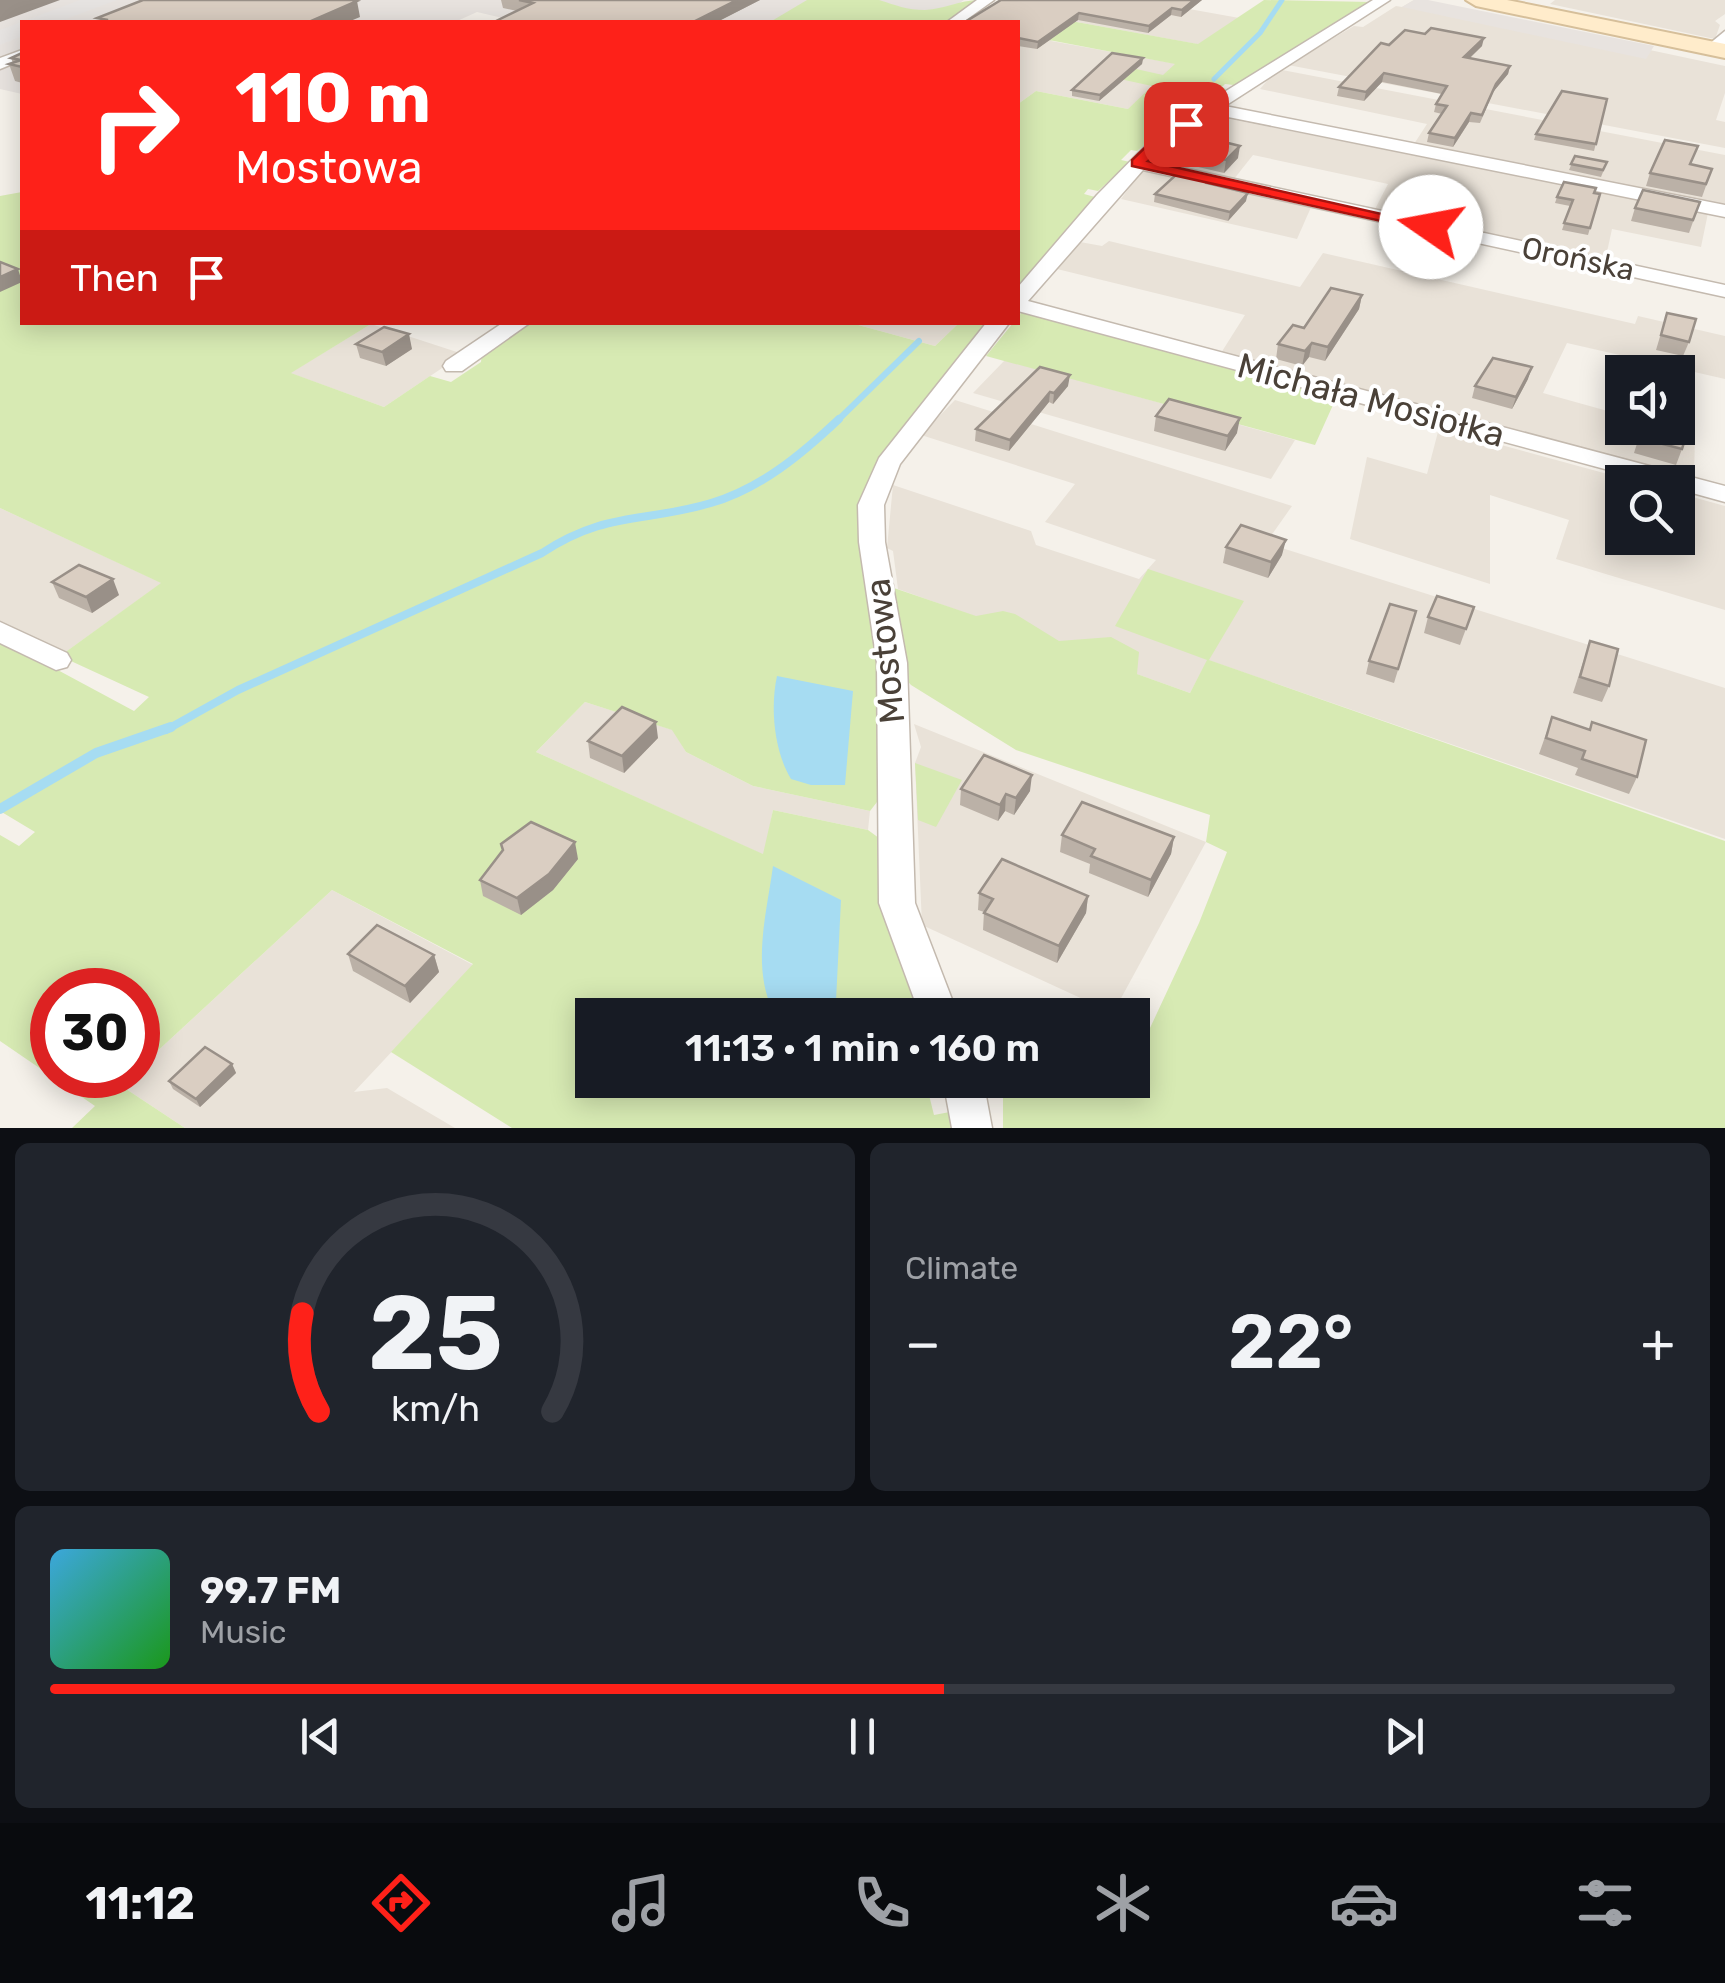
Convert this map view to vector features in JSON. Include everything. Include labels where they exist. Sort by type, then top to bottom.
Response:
[{"type":"main road","points":[[1476,0],[1721,45]]},
{"type":"street","points":[[957,20],[987,0]]},
{"type":"street","points":[[1020,300],[1164,137],[1384,0]]},
{"type":"street","points":[[1213,109],[1725,211]]},
{"type":"street","name":"Orońska","points":[[1137,163],[1725,291]]},
{"type":"street","name":"Michała Mosiołka","points":[[1020,303],[1725,494]]},
{"type":"street","points":[[454,366],[516,325]]},
{"type":"street","name":"Mostowa","points":[[933,998],[897,903],[892,664],[872,542],[871,505],[888,463],[997,325]]},
{"type":"street","points":[[0,631],[56,660]]},
{"type":"street","points":[[966,1098],[972,1128]]},
{"type":"shaded area","points":[[0,0],[964,0],[934,20],[511,20],[477,12],[459,20],[20,20],[20,94],[0,89]]},
{"type":"shaded area","points":[[80,0],[117,0],[63,20],[27,20]]},
{"type":"shaded area","points":[[1001,0],[1139,0],[1256,21],[1235,51],[1071,21],[1051,41],[1194,67],[1184,80],[1226,89],[1179,119],[1036,91],[1020,103],[1020,20],[972,20]]},
{"type":"shaded area","points":[[1414,0],[1725,66],[1725,93],[1716,120],[1725,122],[1725,148],[1288,65],[1354,26],[1363,27],[1396,6]]},
{"type":"shaded area","points":[[1414,0],[1654,46],[1646,59],[1402,7]]},
{"type":"shaded area","points":[[1555,0],[1725,0],[1725,14],[1715,21],[1720,25],[1715,39],[1550,4]]},
{"type":"shaded area","points":[[20,22],[20,37],[0,45],[0,30]]},
{"type":"shaded area","points":[[1277,69],[1725,155],[1725,204],[1414,144],[1427,124],[1260,89]]},
{"type":"shaded area","points":[[1229,119],[1708,213],[1701,247],[1612,229],[1605,261],[1374,211],[1388,184],[1253,155],[1234,179],[1152,162],[1178,138],[1199,143]]},
{"type":"shaded area","points":[[1143,169],[1312,205],[1297,239],[1121,199]]},
{"type":"shaded area","points":[[1109,241],[1300,287],[1323,253],[1635,324],[1638,316],[1725,336],[1725,379],[1695,372],[1695,355],[1620,355],[1567,343],[1543,393],[1605,410],[1605,445],[1695,445],[1694,465],[1638,465],[1221,353],[1245,315],[1057,269],[1080,242],[1102,246]]},
{"type":"shaded area","points":[[369,325],[463,354],[384,407],[290,373]]},
{"type":"shaded area","points":[[858,325],[957,325],[935,346]]},
{"type":"shaded area","points":[[1005,360],[1295,440],[1271,479],[973,393]]},
{"type":"shaded area","points":[[955,400],[1292,506],[1266,543],[1725,688],[1725,839],[1208,660],[1190,693],[898,589],[893,551],[887,548],[893,485],[1031,531],[1036,545],[1139,579],[1156,560],[1045,522],[1075,484],[921,435]]},
{"type":"shaded area","points":[[1439,428],[1605,473],[1605,555],[1695,555],[1695,498],[1725,506],[1725,610],[1556,559],[1569,520],[1490,495],[1490,584],[1350,539],[1367,457],[1427,474]]},
{"type":"shaded area","points":[[0,508],[162,583],[60,656],[0,624]]},
{"type":"shaded area","points":[[585,702],[673,730],[686,752],[753,786],[870,811],[868,830],[773,810],[764,855],[536,752]]},
{"type":"shaded area","points":[[914,724],[1206,842],[1121,998],[1080,998],[922,925],[915,763],[921,747]]},
{"type":"shaded area","points":[[332,890],[473,965],[354,1092],[387,1088],[455,1128],[185,1128],[140,1098],[160,1098],[160,1049]]},
{"type":"green space","points":[[807,0],[879,0],[925,10],[979,0],[951,20],[773,20]]},
{"type":"green space","points":[[1264,0],[1371,2],[1277,59],[1242,86],[1225,84],[1222,87],[1226,89],[1189,110],[1137,151],[1131,150],[1121,160],[1130,162],[1098,191],[1088,189],[1084,194],[1095,197],[1020,289],[1020,103],[1036,91],[1128,109],[1152,86],[1097,74],[1136,69],[1163,75],[1175,64],[1049,40],[1071,21],[1198,44]]},
{"type":"green space","points":[[20,192],[20,325],[369,325],[291,373],[384,407],[430,376],[451,382],[481,362],[482,352],[522,325],[858,325],[935,346],[957,325],[988,325],[883,453],[866,489],[882,696],[877,802],[870,811],[753,786],[686,752],[672,730],[585,702],[536,752],[763,854],[773,810],[868,830],[883,841],[919,998],[575,998],[575,1098],[930,1098],[934,1115],[955,1111],[955,1128],[512,1128],[391,1052],[473,964],[332,890],[160,1049],[160,968],[30,968],[30,1062],[0,1041],[0,835],[19,846],[35,832],[0,811],[0,639],[134,711],[149,697],[60,656],[161,583],[0,508],[0,196]]},
{"type":"green space","points":[[1021,312],[1337,396],[1315,445],[986,356],[1011,325],[1020,325]]},
{"type":"green space","points":[[1148,569],[1244,601],[1209,660],[1725,841],[1725,1128],[1003,1128],[1003,1098],[1150,1098],[1150,1028],[1227,852],[1206,842],[1210,815],[1016,750],[911,685],[904,677],[891,587],[976,616],[1003,611],[1015,614],[1059,641],[1111,637],[1139,652],[1137,674],[1190,693],[1207,660],[1115,626]]},
{"type":"green space","points":[[915,763],[962,780],[936,827],[918,820]]},
{"type":"green space","points":[[83,1098],[140,1098],[185,1128],[72,1128],[95,1106]]},
{"type":"water","points":[[777,676],[853,691],[845,785],[811,785],[791,779],[775,729]]},
{"type":"water","points":[[773,866],[841,900],[836,998],[768,998],[762,971]]},
{"type":"building","points":[[143,0],[357,1],[314,20],[97,18]]},
{"type":"building","points":[[519,0],[737,0],[697,20],[498,20],[533,3]]},
{"type":"building","points":[[1001,0],[1194,0],[1182,10],[1172,8],[1149,26],[1079,13],[1038,42],[1020,38],[1020,20],[968,20]]},
{"type":"building","points":[[1431,28],[1484,38],[1464,57],[1510,66],[1496,84],[1482,115],[1471,113],[1455,138],[1429,133],[1447,106],[1436,104],[1447,86],[1384,73],[1366,92],[1339,87],[1381,43],[1389,45],[1405,30],[1425,34]]},
{"type":"building","points":[[1112,53],[1143,58],[1100,95],[1072,90]]},
{"type":"building","points":[[1562,91],[1607,99],[1596,144],[1536,134]]},
{"type":"building","points":[[1212,139],[1240,146],[1226,160],[1196,154]]},
{"type":"building","points":[[1665,140],[1698,146],[1690,164],[1712,169],[1706,184],[1650,173]]},
{"type":"building","points":[[1575,156],[1607,162],[1603,170],[1571,164]]},
{"type":"building","points":[[1178,173],[1248,193],[1230,212],[1155,194]]},
{"type":"building","points":[[1564,182],[1596,188],[1594,193],[1600,194],[1590,228],[1564,223],[1573,200],[1557,197]]},
{"type":"building","points":[[1643,190],[1700,202],[1693,220],[1635,208]]},
{"type":"building","points":[[0,262],[18,269],[0,277]]},
{"type":"building","points":[[1331,288],[1362,295],[1328,347],[1312,343],[1305,351],[1278,344],[1293,325],[1304,328]]},
{"type":"building","points":[[1667,313],[1696,319],[1689,342],[1661,335]]},
{"type":"building","points":[[384,327],[409,334],[382,352],[356,344]]},
{"type":"building","points":[[1493,358],[1532,367],[1516,397],[1475,386]]},
{"type":"building","points":[[1040,367],[1070,375],[1054,393],[1050,392],[1010,440],[976,429]]},
{"type":"building","points":[[1169,399],[1240,418],[1228,436],[1156,416]]},
{"type":"building","points":[[1241,525],[1286,540],[1271,562],[1226,547]]},
{"type":"building","points":[[79,565],[113,579],[86,597],[52,582]]},
{"type":"building","points":[[1437,596],[1474,607],[1466,629],[1428,617]]},
{"type":"building","points":[[1390,604],[1416,611],[1398,669],[1369,661]]},
{"type":"building","points":[[1590,641],[1618,649],[1609,686],[1580,677]]},
{"type":"building","points":[[622,707],[656,722],[622,756],[588,741]]},
{"type":"building","points":[[1552,717],[1590,730],[1592,722],[1646,740],[1637,777],[1582,759],[1585,751],[1546,738]]},
{"type":"building","points":[[984,755],[1032,775],[1016,798],[1006,794],[1000,805],[961,789]]},
{"type":"building","points":[[1082,802],[1174,837],[1151,880],[1091,856],[1095,849],[1062,835]]},
{"type":"building","points":[[531,822],[575,842],[549,874],[517,898],[480,880],[503,850],[501,844]]},
{"type":"building","points":[[1002,859],[1088,896],[1059,946],[984,913],[993,899],[979,893]]},
{"type":"building","points":[[377,925],[434,955],[405,986],[348,954]]},
{"type":"building","points":[[205,1047],[232,1064],[196,1099],[169,1081]]},
{"type":"waterway","points":[[1214,79],[1260,33],[1282,0]]},
{"type":"waterway","points":[[1172,96],[1199,86]]},
{"type":"waterway","points":[[836,422],[919,341]]},
{"type":"waterway","points":[[166,730],[238,690],[586,530],[729,497],[795,457],[839,419]]},
{"type":"waterway","points":[[0,809],[96,753],[171,727]]},
{"type":"route","points":[[1186,124],[1164,137],[1137,163],[1431,227]]}]
